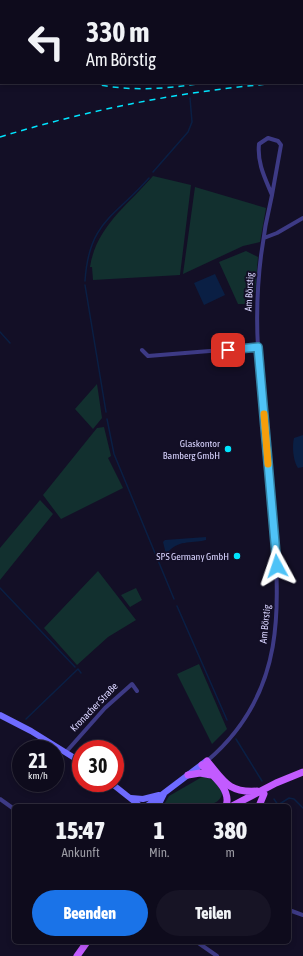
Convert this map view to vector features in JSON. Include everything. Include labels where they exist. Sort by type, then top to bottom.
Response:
[{"type":"main road","points":[[204,763],[226,793],[228,801],[227,804]]},
{"type":"main road","points":[[204,763],[234,790],[261,792]]},
{"type":"main road","points":[[236,804],[303,772]]},
{"type":"main road","points":[[188,775],[200,773],[212,775]]},
{"type":"main road","points":[[244,804],[261,792],[303,776]]},
{"type":"main road","points":[[259,804],[261,792]]},
{"type":"main road","points":[[77,956],[86,944]]},
{"type":"main road","points":[[82,956],[91,944]]},
{"type":"street","name":"Am Börstig","points":[[150,804],[204,763],[230,738],[252,705],[260,689],[270,661],[276,630],[277,566],[258,347],[258,291],[264,238],[272,195],[281,145],[278,141],[268,138],[259,144],[258,152],[259,163],[272,195]]},
{"type":"street","points":[[264,238],[277,233],[303,218]]},
{"type":"street","points":[[142,350],[148,356],[258,347]]},
{"type":"street","name":"Kronacher Straße","points":[[66,752],[105,708],[132,684],[137,691]]},
{"type":"street","points":[[0,715],[72,756]]},
{"type":"street","points":[[122,792],[138,804]]},
{"type":"street","points":[[130,798],[143,799],[164,793]]},
{"type":"street","points":[[159,804],[164,793]]},
{"type":"street","points":[[0,799],[12,808]]},
{"type":"street","points":[[291,911],[303,915]]},
{"type":"street","points":[[200,944],[217,956]]},
{"type":"green space","points":[[153,176],[191,185],[180,275],[93,280],[92,267],[90,267],[93,253],[99,240],[114,217]]},
{"type":"green space","points":[[195,187],[266,208],[260,242],[243,246],[183,274]]},
{"type":"green space","points":[[246,251],[258,257],[255,292],[245,304],[238,304],[219,262]]},
{"type":"green space","points":[[97,384],[102,418],[93,429],[75,409]]},
{"type":"green space","points":[[104,427],[111,456],[108,458],[123,488],[61,519],[43,495],[97,428]]},
{"type":"green space","points":[[40,500],[53,514],[0,580],[0,548]]},
{"type":"green space","points":[[98,571],[136,620],[108,637],[77,665],[44,628]]},
{"type":"green space","points":[[136,588],[142,600],[130,607],[121,595]]},
{"type":"green space","points":[[199,664],[227,729],[212,744],[177,674]]},
{"type":"green space","points":[[202,777],[209,778],[217,784],[222,793],[220,799],[210,804],[164,804],[169,796]]},
{"type":"water","points":[[215,274],[225,295],[204,305],[194,283]]},
{"type":"water","points":[[303,435],[303,467],[298,468],[294,458],[293,441],[294,438]]},
{"type":"water","points":[[206,537],[206,540],[184,543],[175,546],[166,554],[163,542],[165,540]]},
{"type":"waterway","points":[[153,172],[188,132],[192,122],[190,98]]},
{"type":"waterway","points":[[85,281],[87,261],[98,233],[114,212],[149,178]]},
{"type":"waterway","points":[[85,285],[106,412]]},
{"type":"waterway","points":[[0,332],[10,343]]},
{"type":"waterway","points":[[107,419],[114,454],[174,599]]},
{"type":"waterway","points":[[0,588],[75,667]]},
{"type":"waterway","points":[[177,606],[227,720]]},
{"type":"waterway","points":[[26,719],[78,669],[81,673]]},
{"type":"waterway","points":[[236,739],[262,781]]},
{"type":"waterway","points":[[280,804],[289,798],[294,799],[303,808]]},
{"type":"waterway","points":[[274,799],[277,804]]},
{"type":"railway","points":[[96,84],[133,89],[175,87],[197,84]]},
{"type":"railway","points":[[0,137],[69,118],[138,102],[243,86],[267,84]]},
{"type":"slow traffic","points":[[264,414],[268,464]]},
{"type":"place","name":"Glaskontor Bamberg GmbH","points":[[228,449]]},
{"type":"place","name":"SPS Germany GmbH","points":[[237,556]]},
{"type":"route","points":[[228,350],[258,347],[277,566]]}]
